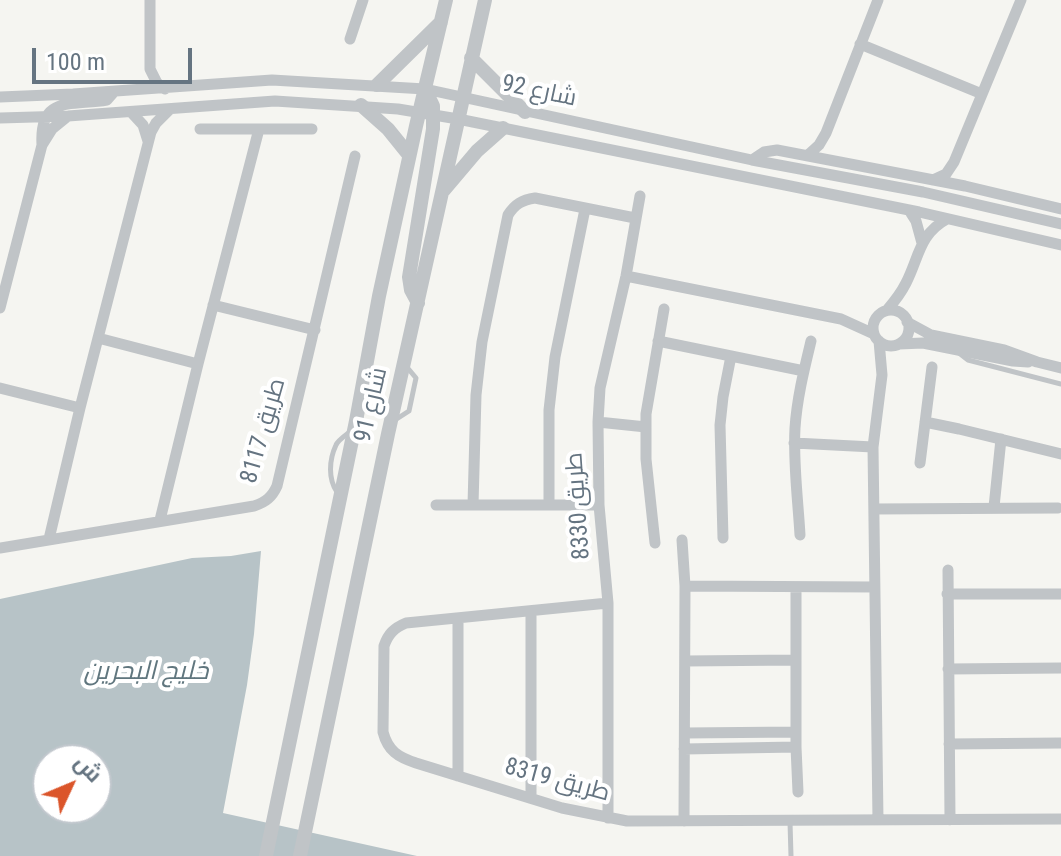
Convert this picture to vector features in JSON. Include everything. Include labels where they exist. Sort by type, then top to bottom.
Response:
[{"type":"street","points":[[137,90],[149,64],[150,0]]},
{"type":"street","points":[[350,39],[363,0]]},
{"type":"street","points":[[418,303],[409,277],[427,113],[433,106],[425,89],[446,0]]},
{"type":"street","name":"شارع 91","points":[[300,856],[391,422],[485,0]]},
{"type":"street","points":[[808,155],[826,133],[878,0]]},
{"type":"street","points":[[933,180],[946,174],[954,162],[1021,0]]},
{"type":"street","points":[[377,85],[441,21]]},
{"type":"street","points":[[860,44],[982,94]]},
{"type":"street","points":[[471,58],[525,112]]},
{"type":"street","points":[[149,64],[154,79],[165,89]]},
{"type":"street","name":"شارع 92","points":[[0,97],[272,80],[425,89],[752,160],[923,192],[1061,224]]},
{"type":"street","points":[[42,145],[41,130],[45,117],[58,106],[107,100],[114,92]]},
{"type":"street","name":"شارع 92","points":[[0,118],[275,101],[361,105],[458,119],[909,210],[1061,245]]},
{"type":"street","points":[[361,105],[388,129],[409,155]]},
{"type":"street","points":[[49,539],[149,142],[156,123],[170,109]]},
{"type":"street","points":[[131,112],[143,125],[149,142]]},
{"type":"street","name":"شارع 91","points":[[266,856],[409,155],[427,113]]},
{"type":"street","points":[[0,308],[42,145],[52,129],[68,116]]},
{"type":"street","points":[[444,190],[477,151],[503,128]]},
{"type":"street","points":[[200,129],[312,129]]},
{"type":"street","points":[[160,520],[259,129]]},
{"type":"street","points":[[826,133],[824,147],[829,160]]},
{"type":"street","points":[[752,160],[770,150],[808,155],[965,186],[1061,209]]},
{"type":"street","name":"طريق 8117","points":[[0,548],[254,506],[273,494],[355,156]]},
{"type":"street","points":[[954,162],[955,177],[965,186]]},
{"type":"street","name":"طريق 8330","points":[[608,818],[608,603],[599,505],[598,422],[600,388],[626,276],[640,196]]},
{"type":"street","points":[[473,505],[474,423],[482,342],[508,215],[518,203],[535,198],[635,218]]},
{"type":"street","points":[[549,505],[549,410],[555,357],[585,209]]},
{"type":"street","points":[[909,210],[916,221],[922,243]]},
{"type":"street","points":[[878,820],[873,447],[882,375],[874,324],[907,282],[922,243],[937,224],[947,219]]},
{"type":"street","points":[[626,276],[841,319],[860,319],[897,311],[931,335],[1004,350],[1061,368]]},
{"type":"street","points":[[882,375],[909,327],[906,320],[907,282]]},
{"type":"street","points":[[213,305],[315,330]]},
{"type":"street","points":[[655,543],[646,459],[646,427],[664,309]]},
{"type":"street","points":[[841,319],[877,337],[886,345],[923,343],[1013,361],[1037,362]]},
{"type":"street","points":[[98,338],[198,364]]},
{"type":"street","points":[[658,341],[804,371]]},
{"type":"street","points":[[800,535],[794,443],[797,405],[811,341]]},
{"type":"street","points":[[723,538],[720,425],[731,356]]},
{"type":"street","points":[[920,463],[932,367]]},
{"type":"street","points":[[0,388],[80,408]]},
{"type":"street","points":[[598,422],[646,427]]},
{"type":"street","points":[[925,422],[1061,454]]},
{"type":"street","points":[[994,507],[1001,439]]},
{"type":"street","points":[[794,443],[873,447]]},
{"type":"street","points":[[436,505],[599,505]]},
{"type":"street","points":[[874,509],[1058,508]]},
{"type":"street","points":[[682,540],[685,586],[684,821]]},
{"type":"street","points":[[948,570],[950,820]]},
{"type":"street","points":[[685,586],[874,587]]},
{"type":"street","points":[[796,587],[798,792]]},
{"type":"street","points":[[947,594],[1061,594]]},
{"type":"street","name":"طريق 8319","points":[[608,603],[398,626],[387,637],[384,646],[383,732],[386,743],[400,757],[458,776],[562,808],[627,821],[1061,819]]},
{"type":"street","points":[[531,611],[531,798]]},
{"type":"street","points":[[458,619],[458,776]]},
{"type":"street","points":[[685,661],[796,660]]},
{"type":"street","points":[[948,669],[1061,668]]},
{"type":"street","points":[[685,733],[796,732]]},
{"type":"street","points":[[949,744],[1061,743]]},
{"type":"street","points":[[684,749],[796,747]]},
{"type":"lane","points":[[956,349],[968,360],[1061,384]]},
{"type":"lane","points":[[790,821],[791,856]]},
{"type":"water","name":"خليج البحرين","points":[[261,551],[247,685],[223,813],[417,856],[0,856],[0,599],[192,558]]}]
